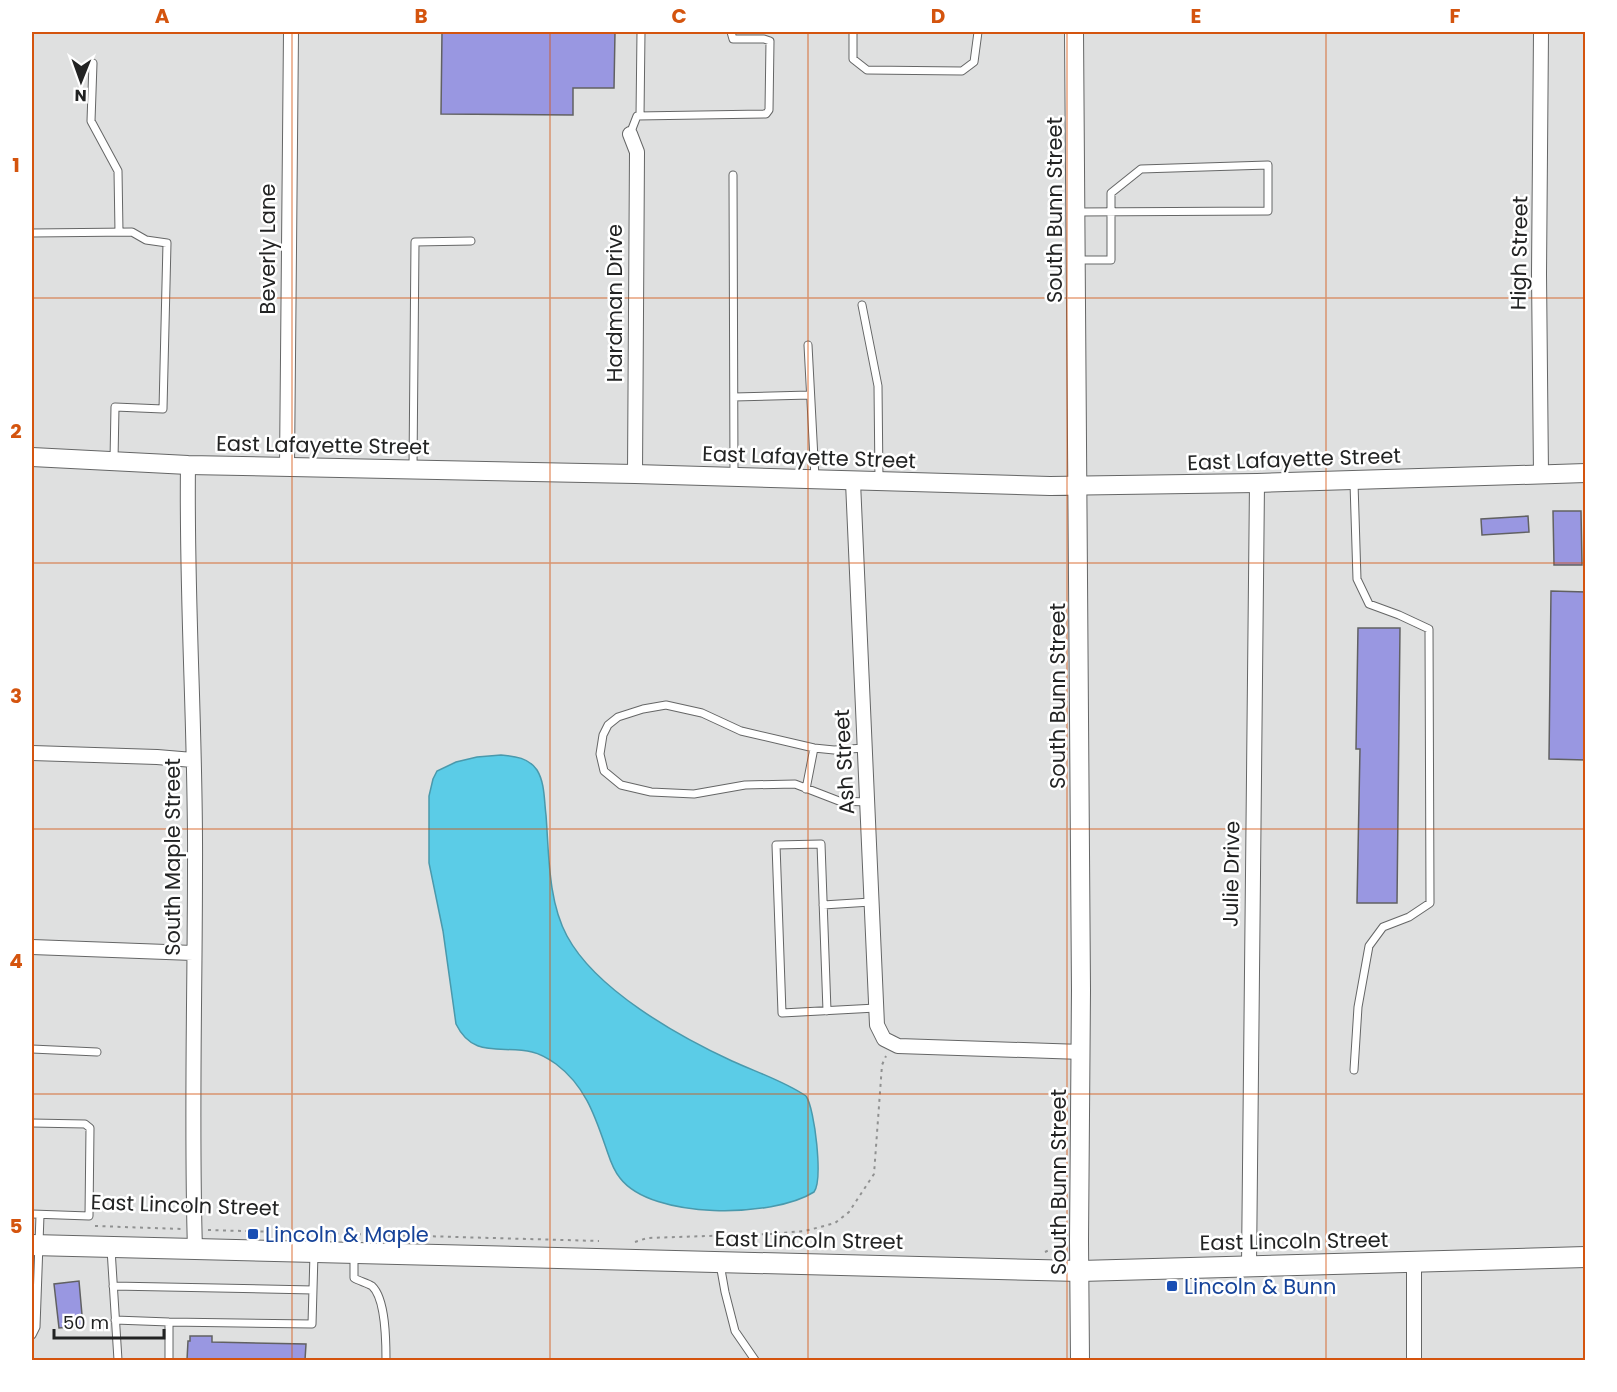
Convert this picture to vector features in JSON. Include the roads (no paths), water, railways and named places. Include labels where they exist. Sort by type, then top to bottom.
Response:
[{"type":"main road","name":"East Lincoln Street","points":[[35,1245],[1080,1271],[1586,1257]]},
{"type":"street","name":"Beverly Lane","points":[[287,466],[291,32]]},
{"type":"street","name":"South Bunn Street","points":[[1074,32],[1082,1052],[1080,1360]]},
{"type":"street","name":"High Street","points":[[1541,32],[1539,296],[1541,474]]},
{"type":"street","name":"Hardman Drive","points":[[630,134],[637,152],[635,474]]},
{"type":"street","name":"East Lafayette Street","points":[[32,457],[188,465],[635,474],[1078,487],[1586,473]]},
{"type":"street","name":"South Maple Street","points":[[188,465],[189,646],[195,867],[193,953],[195,1249]]},
{"type":"street","name":"Ash Street","points":[[853,482],[877,1025],[888,1042],[908,1047],[1082,1052]]},
{"type":"street","name":"Julie Drive","points":[[1249,1266],[1257,483]]},
{"type":"street","points":[[32,753],[193,760]]},
{"type":"street","points":[[32,947],[193,953]]},
{"type":"street","points":[[1414,1262],[1414,1360]]},
{"type":"lane","points":[[640,116],[641,32]]},
{"type":"lane","points":[[630,134],[637,116],[766,114],[769,110],[770,41],[734,39],[731,32]]},
{"type":"lane","points":[[853,32],[853,59],[867,70],[962,72],[974,62],[978,32]]},
{"type":"lane","points":[[93,63],[91,121],[118,171],[119,232]]},
{"type":"lane","points":[[1076,212],[1110,212],[1268,211],[1268,165],[1141,169],[1111,193],[1110,212],[1111,260],[1076,260]]},
{"type":"lane","points":[[733,175],[734,477]]},
{"type":"lane","points":[[32,233],[132,232],[146,240],[167,243],[163,409],[115,407],[114,460]]},
{"type":"lane","points":[[413,469],[415,242],[471,241]]},
{"type":"lane","points":[[862,305],[878,386],[879,482]]},
{"type":"lane","points":[[808,345],[815,480]]},
{"type":"lane","points":[[734,397],[810,395]]},
{"type":"lane","points":[[1354,480],[1357,579],[1369,604],[1399,615],[1429,630],[1430,903],[1409,917],[1383,927],[1369,946],[1358,1007],[1354,1070]]},
{"type":"lane","points":[[865,748],[834,750],[814,748],[741,731],[702,713],[666,705],[618,717],[608,725],[603,735],[600,754],[604,771],[621,785],[651,792],[675,795],[694,794],[745,785],[795,784],[839,801],[867,802]]},
{"type":"lane","points":[[806,789],[814,748]]},
{"type":"lane","points":[[827,1011],[821,844],[776,845],[782,1013],[827,1011],[876,1008]]},
{"type":"lane","points":[[823,905],[871,902]]},
{"type":"lane","points":[[32,1049],[97,1052]]},
{"type":"lane","points":[[32,1123],[85,1124],[90,1128],[89,1216],[36,1214],[36,1327],[32,1335]]},
{"type":"lane","points":[[111,1247],[118,1360]]},
{"type":"lane","points":[[115,1320],[312,1324],[314,1252]]},
{"type":"lane","points":[[354,1253],[354,1278],[372,1287],[381,1304],[386,1336],[386,1360]]},
{"type":"lane","points":[[720,1262],[724,1292],[735,1331],[755,1360]]},
{"type":"lane","points":[[113,1286],[313,1290]]},
{"type":"lane","points":[[169,1322],[169,1360]]},
{"type":"water","points":[[501,755],[526,760],[534,766],[542,780],[550,877],[556,908],[567,936],[580,956],[618,993],[664,1025],[711,1051],[779,1081],[806,1096],[817,1144],[818,1174],[814,1192],[795,1201],[771,1207],[743,1210],[685,1208],[658,1202],[636,1192],[615,1171],[587,1100],[566,1072],[539,1054],[521,1050],[489,1049],[471,1042],[463,1035],[456,1024],[443,931],[429,863],[429,796],[437,771],[456,762]]},
{"type":"place","name":"Lincoln & Maple","points":[[253,1234]]},
{"type":"place","name":"Lincoln & Bunn","points":[[1172,1286]]}]
